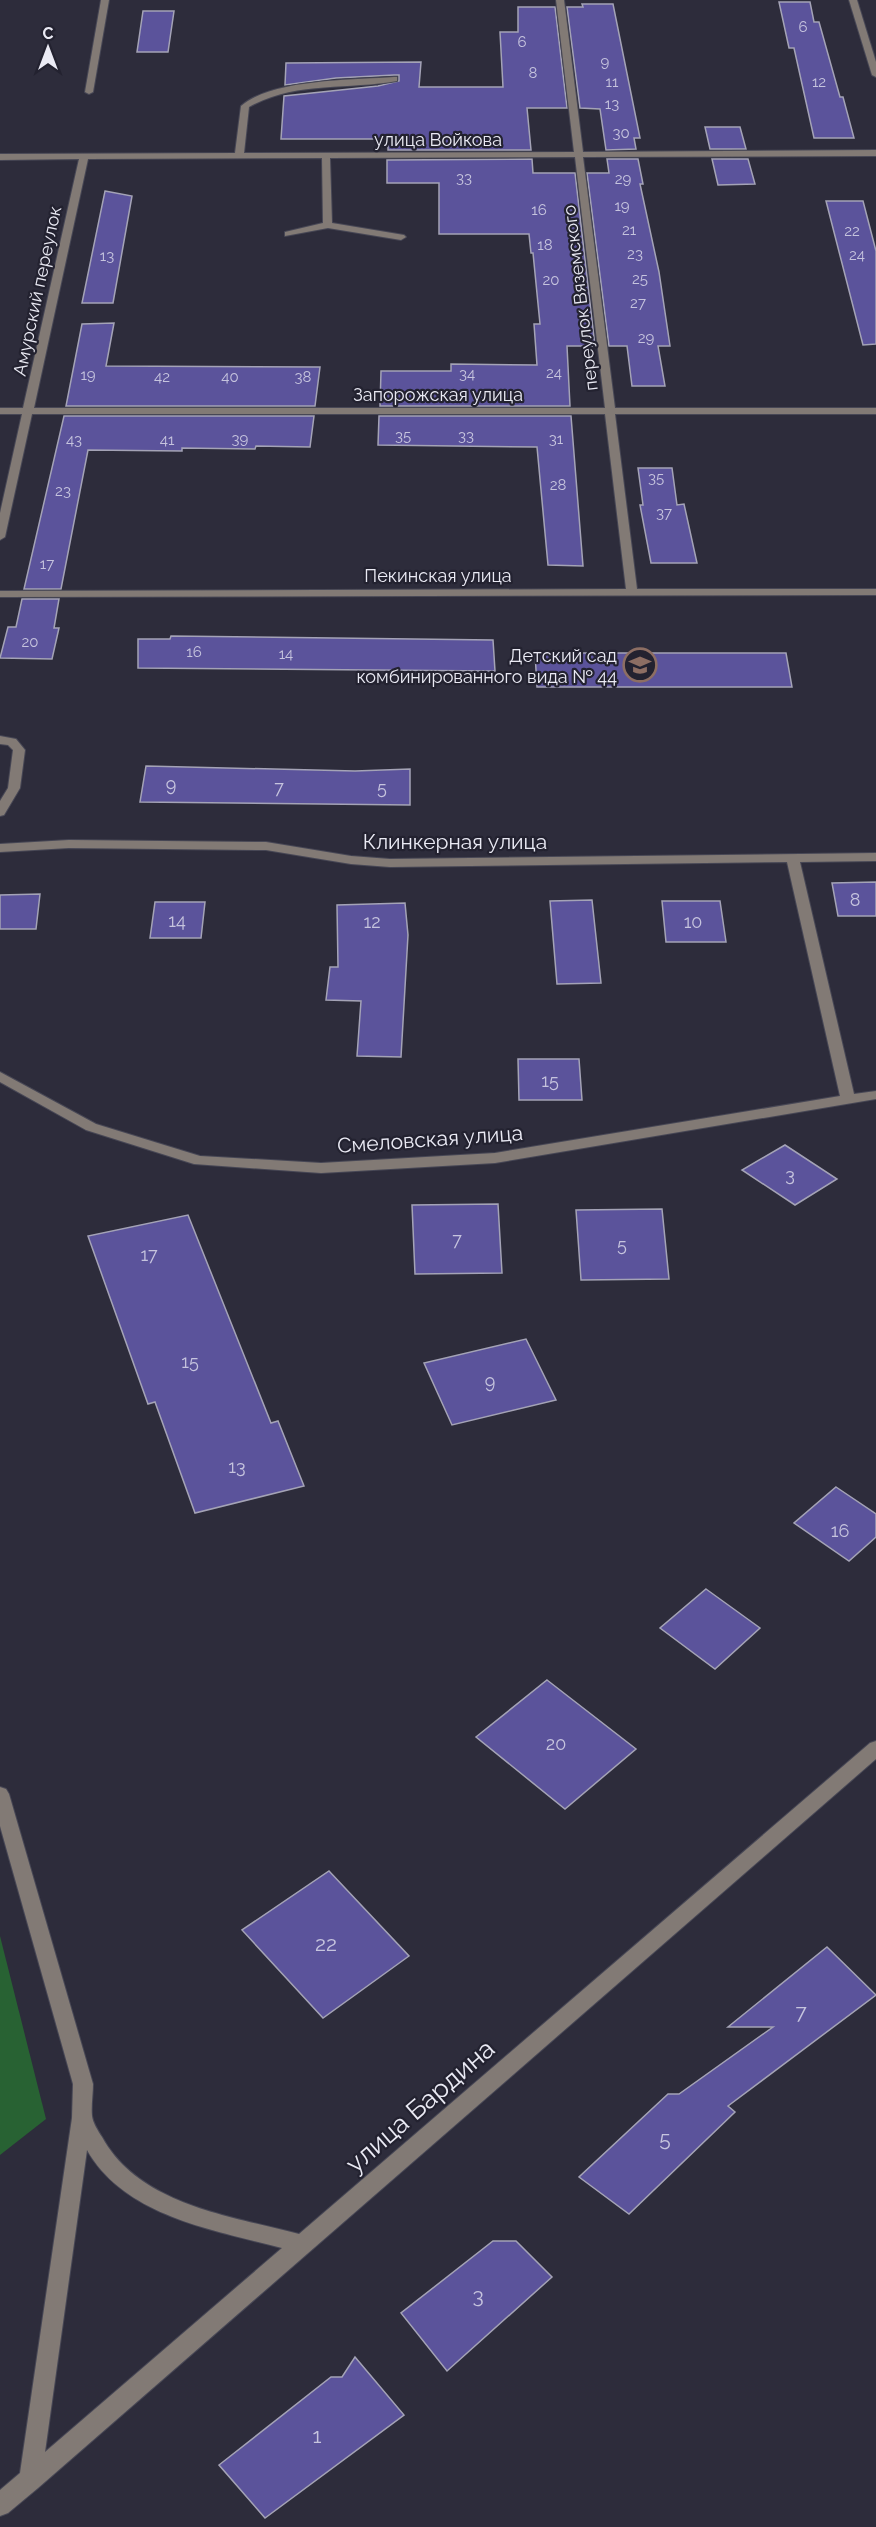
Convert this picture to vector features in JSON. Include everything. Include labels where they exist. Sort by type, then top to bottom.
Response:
[{"type":"street","points":[[89,92],[105,0]]},
{"type":"street","name":"переулок Вяземского","points":[[560,0],[632,592]]},
{"type":"street","points":[[853,0],[876,75]]},
{"type":"street","points":[[239,156],[245,106],[256,98],[277,92],[394,79]]},
{"type":"street","name":"улица Войкова","points":[[0,158],[876,153]]},
{"type":"street","points":[[326,156],[328,225]]},
{"type":"street","name":"Амурский переулок","points":[[0,537],[84,157]]},
{"type":"street","points":[[288,234],[328,225],[401,237]]},
{"type":"street","name":"Запорожская улица","points":[[0,411],[876,411]]},
{"type":"street","name":"Пекинская улица","points":[[0,594],[876,592]]},
{"type":"street","points":[[0,740],[12,742],[19,750],[14,788],[0,812]]},
{"type":"street","name":"Клинкерная улица","points":[[0,848],[69,844],[266,846],[351,860],[390,863],[793,860],[876,857]]},
{"type":"street","points":[[793,860],[848,1100]]},
{"type":"street","name":"Смеловская улица","points":[[0,1076],[91,1127],[199,1161],[321,1168],[495,1158],[876,1095]]},
{"type":"street","name":"улица Бардина","points":[[0,2505],[876,1748]]},
{"type":"street","points":[[0,1794],[83,2084],[81,2118],[30,2481]]},
{"type":"street","points":[[81,2118],[106,2161],[134,2185],[168,2207],[301,2244]]},
{"type":"green space","points":[[0,1936],[46,2119],[0,2155]]},
{"type":"building","points":[[779,2],[810,2],[814,22],[819,22],[854,138],[814,138],[794,48],[789,48]]},
{"type":"building","points":[[582,4],[613,4],[640,138],[634,138],[636,149],[606,150],[600,109],[580,108],[567,7],[583,7]]},
{"type":"building","points":[[518,7],[555,7],[567,108],[527,108],[531,150],[388,150],[388,139],[281,139],[284,96],[378,86],[399,81],[399,75],[394,75],[336,78],[285,85],[286,63],[421,62],[419,87],[503,87],[500,32],[518,32]]},
{"type":"building","points":[[143,11],[174,11],[168,52],[137,52]]},
{"type":"building","points":[[705,127],[740,127],[746,149],[710,149]]},
{"type":"building","points":[[532,159],[533,173],[575,173],[595,346],[567,346],[570,406],[380,406],[381,371],[451,371],[451,364],[537,365],[534,324],[540,324],[529,234],[439,234],[439,183],[387,183],[387,160]]},
{"type":"building","points":[[607,159],[638,159],[643,184],[640,184],[659,272],[670,346],[658,346],[665,386],[632,386],[627,346],[609,346],[587,173],[609,173]]},
{"type":"building","points":[[712,159],[748,159],[755,184],[718,185]]},
{"type":"building","points":[[105,191],[132,196],[113,303],[82,303]]},
{"type":"building","points":[[826,201],[863,201],[876,251],[876,344],[863,345]]},
{"type":"building","points":[[114,323],[106,366],[320,367],[315,406],[66,406],[82,324]]},
{"type":"building","points":[[64,416],[314,416],[310,447],[182,448],[182,451],[88,450],[61,589],[24,589]]},
{"type":"building","points":[[379,416],[571,416],[583,566],[548,565],[537,447],[378,445]]},
{"type":"building","points":[[638,468],[672,468],[677,505],[684,504],[697,563],[651,563],[640,505],[643,505]]},
{"type":"building","points":[[22,599],[59,599],[54,628],[59,628],[52,659],[0,658],[8,627],[16,627]]},
{"type":"building","points":[[171,636],[493,640],[495,671],[138,668],[138,639],[170,639]]},
{"type":"building","points":[[535,653],[786,653],[792,687],[537,687]]},
{"type":"building","points":[[146,766],[355,771],[410,769],[410,805],[140,802]]},
{"type":"building","points":[[876,882],[876,916],[838,916],[832,883]]},
{"type":"building","points":[[40,894],[36,929],[0,929],[0,895]]},
{"type":"building","points":[[592,900],[601,983],[557,984],[550,901]]},
{"type":"building","points":[[662,901],[720,901],[726,942],[666,942]]},
{"type":"building","points":[[155,902],[205,902],[201,938],[150,938]]},
{"type":"building","points":[[405,903],[408,935],[401,1057],[357,1056],[361,1001],[326,1000],[330,967],[338,967],[337,905]]},
{"type":"building","points":[[518,1059],[579,1059],[582,1100],[519,1100]]},
{"type":"building","points":[[785,1145],[837,1179],[795,1205],[742,1170]]},
{"type":"building","points":[[498,1204],[502,1273],[415,1274],[412,1205]]},
{"type":"building","points":[[662,1209],[669,1279],[581,1280],[576,1210]]},
{"type":"building","points":[[188,1215],[271,1423],[278,1421],[304,1486],[195,1513],[155,1402],[148,1404],[88,1236]]},
{"type":"building","points":[[526,1339],[556,1400],[452,1425],[424,1363]]},
{"type":"building","points":[[836,1487],[876,1514],[876,1537],[849,1561],[794,1523]]},
{"type":"building","points":[[706,1589],[760,1628],[715,1669],[660,1628]]},
{"type":"building","points":[[547,1680],[636,1749],[565,1809],[476,1737]]},
{"type":"building","points":[[329,1871],[409,1956],[323,2018],[242,1930]]},
{"type":"building","points":[[827,1947],[876,1995],[728,2106],[735,2112],[629,2214],[579,2177],[668,2094],[679,2094],[773,2027],[728,2027]]},
{"type":"building","points":[[493,2241],[516,2241],[552,2277],[447,2371],[401,2313]]},
{"type":"building","points":[[355,2357],[404,2415],[265,2518],[219,2465],[331,2377],[342,2377]]},
{"type":"place","name":"Детский сад комбинированного вида № 44","points":[[640,665]]}]
